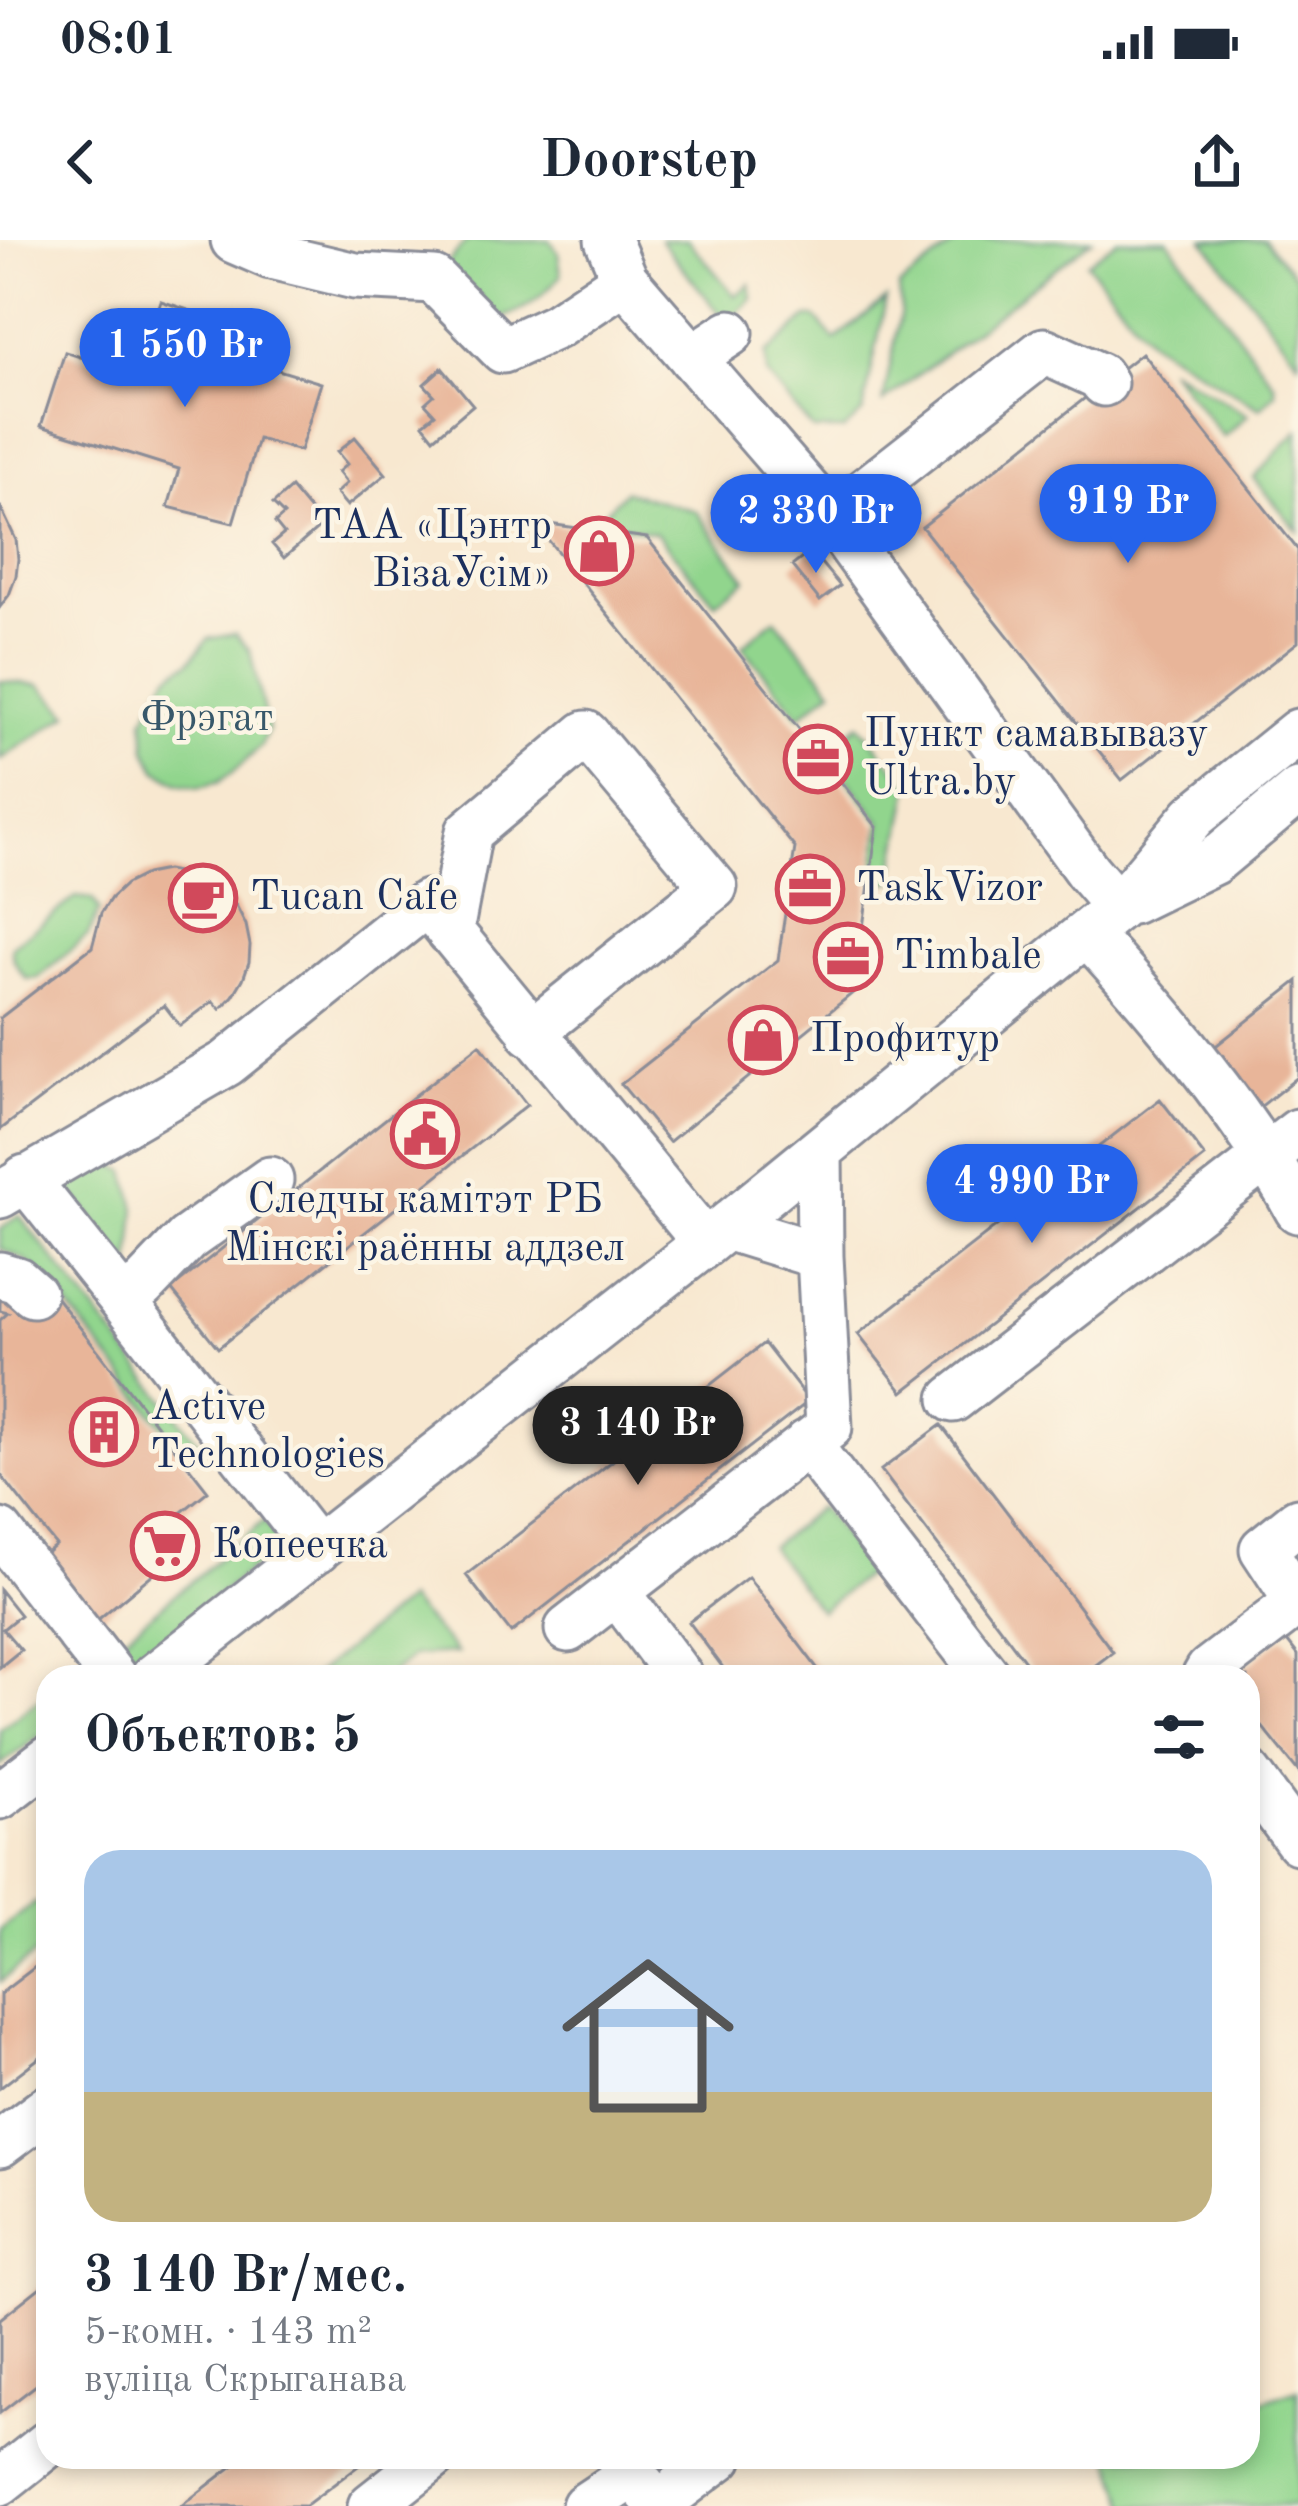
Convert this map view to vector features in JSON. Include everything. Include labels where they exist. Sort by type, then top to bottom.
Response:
[{"type":"street","points":[[234,240],[271,256],[355,276],[434,280],[503,350],[556,326],[617,260],[692,358],[831,518],[1088,872],[1102,920],[1140,992],[1283,1144],[1298,1210]]},
{"type":"street","points":[[692,358],[730,333]]},
{"type":"street","points":[[831,518],[1044,352],[1099,376],[1104,383]]},
{"type":"street","points":[[169,1665],[716,1235],[1102,920],[1194,816],[1298,732]]},
{"type":"street","points":[[450,932],[469,832],[586,734],[714,887],[532,1033]]},
{"type":"street","points":[[1102,920],[1214,860],[1298,791]]},
{"type":"street","points":[[317,1550],[120,1297],[13,1187],[227,1063],[427,903],[532,1033],[716,1235],[820,1256]]},
{"type":"street","points":[[952,1399],[1283,1144]]},
{"type":"street","points":[[568,1629],[829,1427],[819,1151]]},
{"type":"street","points":[[120,1297],[142,1286],[187,1239],[270,1180]]},
{"type":"street","points":[[807,1443],[979,1665]]},
{"type":"street","points":[[1216,1665],[1298,1602],[1263,1549],[1298,1521]]},
{"type":"street","points":[[0,1532],[104,1665]]},
{"type":"street","points":[[617,1592],[671,1665]]},
{"type":"street","points":[[0,1796],[36,1768]]},
{"type":"street","points":[[1260,1789],[1298,1841]]},
{"type":"street","points":[[0,2144],[36,2117]]},
{"type":"street","points":[[0,2482],[36,2454]]},
{"type":"street","points":[[371,2506],[418,2469]]},
{"type":"street","points":[[585,2506],[623,2469]]},
{"type":"street","points":[[629,2469],[658,2504],[704,2469]]},
{"type":"green space","points":[[467,240],[550,240],[558,253],[561,275],[533,302],[498,319],[445,266]]},
{"type":"green space","points":[[660,240],[688,240],[735,296],[750,284],[752,299],[732,318],[720,314]]},
{"type":"green space","points":[[960,240],[1092,240],[883,402],[901,311],[899,287]]},
{"type":"green space","points":[[1117,240],[1168,240],[1275,385],[1275,393],[1260,408],[1149,340],[1087,263]]},
{"type":"green space","points":[[1204,240],[1264,240],[1298,279],[1298,361]]},
{"type":"green space","points":[[886,299],[863,412],[844,430],[813,430],[767,375],[766,354],[807,318],[816,318],[835,340]]},
{"type":"green space","points":[[1169,368],[1248,415],[1223,437]]},
{"type":"green space","points":[[1298,430],[1298,531],[1254,478]]},
{"type":"green space","points":[[625,491],[696,511],[746,579],[715,602],[656,533],[598,520]]},
{"type":"green space","points":[[775,619],[833,689],[800,716],[742,646]]},
{"type":"green space","name":"Фрэгат","points":[[235,634],[250,651],[268,730],[261,746],[219,782],[199,787],[179,783],[157,770],[146,749],[144,719],[167,676],[189,662],[208,639]]},
{"type":"green space","points":[[0,681],[40,685],[69,714],[0,760]]},
{"type":"green space","points":[[859,724],[910,787],[892,882],[874,880],[881,822],[826,752]]},
{"type":"green space","points":[[76,897],[92,899],[99,910],[88,935],[38,978],[27,979],[14,960],[12,946]]},
{"type":"green space","points":[[101,1160],[126,1171],[136,1208],[131,1265],[64,1185]]},
{"type":"green space","points":[[19,1215],[202,1447],[188,1458],[50,1283],[25,1260],[0,1248],[0,1230]]},
{"type":"green space","points":[[821,1507],[871,1571],[820,1611],[770,1547]]},
{"type":"green space","points":[[264,1521],[283,1544],[130,1665],[121,1665],[108,1650]]},
{"type":"green space","points":[[407,1600],[457,1653],[412,1656],[401,1665],[327,1665]]},
{"type":"green space","points":[[36,1701],[36,1739],[0,1765],[0,1729]]},
{"type":"green space","points":[[36,1903],[36,1954],[0,1982],[0,1930]]},
{"type":"green space","points":[[1298,2389],[1298,2506],[1128,2506],[1115,2469],[1260,2469],[1260,2402]]},
{"type":"building","points":[[161,301],[224,322],[216,351],[321,383],[300,451],[258,439],[233,523],[168,507],[179,469],[41,426],[65,352],[136,375]]},
{"type":"building","points":[[1142,353],[1298,550],[1298,642],[1122,780],[922,527]]},
{"type":"building","points":[[442,368],[473,405],[434,438],[423,424],[435,414],[425,403],[434,395],[424,384]]},
{"type":"building","points":[[355,437],[386,474],[347,506],[336,493],[347,483],[338,472],[347,464],[337,452]]},
{"type":"building","points":[[291,488],[322,525],[284,558],[272,544],[284,534],[275,523],[284,515],[273,504]]},
{"type":"building","points":[[0,506],[16,540],[18,559],[9,595],[0,607]]},
{"type":"building","points":[[549,524],[647,538],[877,827],[854,992],[669,1142],[621,1084],[778,960],[795,848],[541,531]]},
{"type":"building","points":[[811,551],[840,586],[820,601],[792,566]]},
{"type":"building","points":[[166,870],[204,877],[236,905],[250,945],[249,962],[233,996],[220,1009],[213,1001],[180,1026],[164,1005],[0,1130],[0,1018],[92,947],[101,913],[126,884]]},
{"type":"building","points":[[1298,981],[1298,1077],[1250,1115],[1203,1056]]},
{"type":"building","points":[[480,1044],[527,1105],[218,1348],[171,1289]]},
{"type":"building","points":[[1160,1099],[1205,1157],[903,1392],[858,1334]]},
{"type":"building","name":"Active Technologies","points":[[0,1253],[25,1265],[46,1284],[208,1491],[178,1515],[183,1523],[182,1546],[171,1559],[95,1622],[44,1555],[56,1545],[0,1474],[0,1320],[8,1313],[0,1311]]},
{"type":"building","points":[[764,1343],[809,1401],[511,1633],[466,1575]]},
{"type":"building","points":[[941,1425],[1113,1652],[1096,1665],[1028,1665],[881,1470]]},
{"type":"building","points":[[748,1577],[815,1665],[721,1665],[689,1622]]},
{"type":"building","points":[[0,1590],[20,1615],[3,1629],[21,1650],[0,1667]]},
{"type":"building","points":[[1284,1637],[1298,1655],[1298,1771],[1260,1724],[1260,1665],[1249,1665]]},
{"type":"building","points":[[36,1966],[36,2060],[0,2088],[0,1994]]},
{"type":"building","points":[[36,2290],[36,2385],[0,2413],[0,2319]]},
{"type":"building","points":[[229,2469],[354,2469],[305,2506],[181,2506]]},
{"type":"place","name":"ТАА «Цэнтр ВізаУсім»","points":[[599,551]]},
{"type":"place","name":"Пункт самавывазу Ultra.by","points":[[818,759]]},
{"type":"place","name":"TaskVizor","points":[[810,889]]},
{"type":"place","name":"Tucan Cafe","points":[[203,898]]},
{"type":"place","name":"Timbale","points":[[848,957]]},
{"type":"place","name":"Профитур","points":[[763,1040]]},
{"type":"place","name":"Следчы камітэт РБ Мінскі раённы аддзел","points":[[425,1134]]},
{"type":"place","name":"Active Technologies","points":[[104,1432]]},
{"type":"place","name":"Копеечка","points":[[165,1546]]}]
